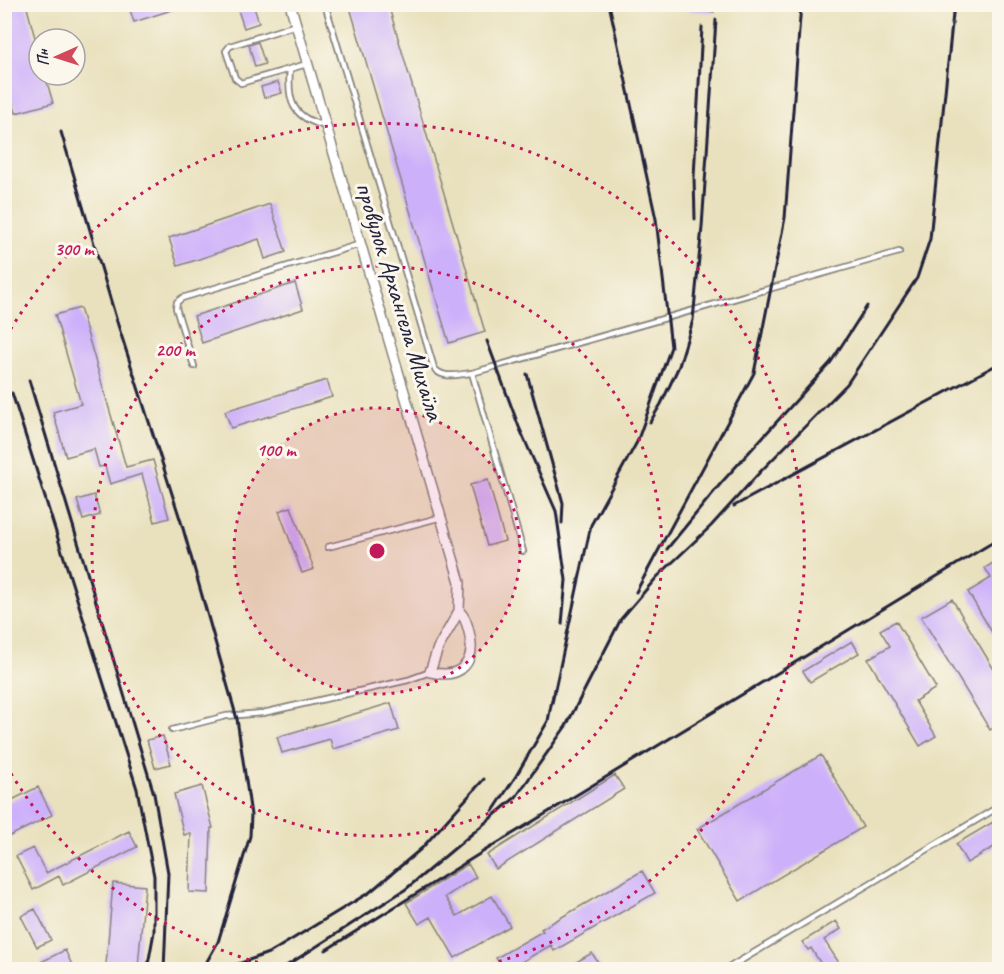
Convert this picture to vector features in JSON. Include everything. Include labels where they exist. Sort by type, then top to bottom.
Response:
[{"type":"street","name":"провулок Архангела Михаїла","points":[[290,4],[460,582],[459,610],[438,648],[430,672],[446,674],[460,670],[468,663],[472,653],[472,644],[466,620],[459,610]]},
{"type":"lane","points":[[325,4],[434,368],[438,374],[445,376],[472,373],[898,252]]},
{"type":"lane","points":[[296,25],[230,46],[226,51],[235,78],[241,82],[307,64]]},
{"type":"lane","points":[[290,69],[290,100],[294,109],[312,123],[326,126]]},
{"type":"lane","points":[[194,366],[176,308],[177,302],[182,298],[361,244]]},
{"type":"lane","points":[[472,373],[523,551]]},
{"type":"lane","points":[[328,547],[442,517]]},
{"type":"lane","points":[[172,730],[226,716],[263,713],[408,680],[430,672]]},
{"type":"lane","points":[[725,969],[999,806]]},
{"type":"building","points":[[4,4],[26,4],[32,27],[27,27],[27,87],[48,87],[53,103],[16,113],[4,73]]},
{"type":"building","points":[[128,4],[183,4],[184,6],[134,22]]},
{"type":"building","points":[[236,4],[253,4],[259,23],[244,28]]},
{"type":"building","points":[[349,4],[388,4],[485,332],[449,343]]},
{"type":"building","points":[[686,4],[715,4],[714,12],[685,10]]},
{"type":"building","points":[[258,42],[265,64],[255,67],[249,45]]},
{"type":"building","points":[[278,82],[282,93],[264,98],[261,87]]},
{"type":"building","points":[[270,204],[286,252],[265,259],[259,239],[178,266],[169,238]]},
{"type":"building","points":[[295,283],[303,309],[202,343],[194,316]]},
{"type":"building","points":[[80,308],[126,467],[153,460],[169,518],[155,522],[142,474],[110,484],[105,466],[99,467],[94,449],[66,457],[53,412],[81,404],[55,315]]},
{"type":"building","points":[[327,380],[332,397],[231,428],[225,411]]},
{"type":"building","points":[[488,480],[505,541],[487,546],[470,485]]},
{"type":"building","points":[[94,495],[100,515],[83,520],[77,500]]},
{"type":"building","points":[[291,507],[314,569],[302,573],[279,511]]},
{"type":"building","points":[[999,559],[999,644],[968,592],[991,578],[985,568]]},
{"type":"building","points":[[952,599],[999,678],[999,724],[990,730],[921,617]]},
{"type":"building","points":[[896,621],[936,688],[915,701],[936,736],[920,746],[868,659],[890,646],[880,630]]},
{"type":"building","points":[[852,641],[859,653],[810,682],[803,671]]},
{"type":"building","points":[[391,703],[399,730],[333,749],[330,739],[282,753],[277,737]]},
{"type":"building","points":[[163,736],[171,764],[155,768],[147,740]]},
{"type":"building","points":[[821,755],[863,827],[740,901],[697,829]]},
{"type":"building","points":[[615,775],[624,789],[496,869],[487,855]]},
{"type":"building","points":[[202,786],[213,828],[211,828],[209,893],[189,892],[191,833],[184,835],[174,794]]},
{"type":"building","points":[[38,787],[52,815],[4,839],[4,804]]},
{"type":"building","points":[[993,822],[999,833],[999,844],[967,863],[956,844]]},
{"type":"building","points":[[129,831],[137,847],[63,885],[59,876],[33,890],[16,856],[33,848],[46,873]]},
{"type":"building","points":[[468,864],[476,877],[445,897],[457,916],[492,896],[510,926],[455,958],[431,917],[419,924],[406,903]]},
{"type":"building","points":[[642,871],[655,893],[554,951],[551,945],[509,969],[503,969],[496,958],[543,931],[541,929]]},
{"type":"building","points":[[113,883],[145,886],[138,967],[106,965]]},
{"type":"building","points":[[35,909],[51,940],[37,947],[21,916]]},
{"type":"building","points":[[836,921],[841,929],[824,940],[843,969],[824,969],[811,948],[808,950],[802,942]]},
{"type":"building","points":[[65,950],[74,969],[45,969],[41,962]]},
{"type":"building","points":[[592,953],[602,969],[564,969]]},
{"type":"railway","points":[[552,703],[591,525],[637,442],[671,347],[656,219],[609,4]]},
{"type":"railway","points":[[636,592],[754,373],[785,218],[801,4]]},
{"type":"railway","points":[[280,970],[406,889],[516,797],[566,726],[621,619],[657,577],[711,526],[760,472],[847,384],[917,278],[930,239],[954,4]]},
{"type":"railway","points":[[650,422],[679,366],[693,320],[702,227],[716,20]]},
{"type":"railway","points":[[695,219],[694,177],[702,27]]},
{"type":"railway","points":[[61,132],[118,325],[182,525],[237,719],[251,815],[250,836],[218,942],[202,970]]},
{"type":"railway","points":[[667,549],[722,482],[831,362],[867,306]]},
{"type":"railway","points":[[487,341],[519,427],[556,511],[566,580],[562,624]]},
{"type":"railway","points":[[734,506],[1000,363]]},
{"type":"railway","points":[[527,374],[563,503],[562,523]]},
{"type":"railway","points":[[29,380],[154,794],[168,873],[164,970]]},
{"type":"railway","points":[[12,393],[137,789],[154,876],[154,932],[147,970]]},
{"type":"railway","points":[[326,950],[481,853],[1000,538]]},
{"type":"railway","points":[[493,811],[548,721],[553,695]]},
{"type":"railway","points":[[222,970],[271,952],[370,892],[422,848],[484,779]]}]
